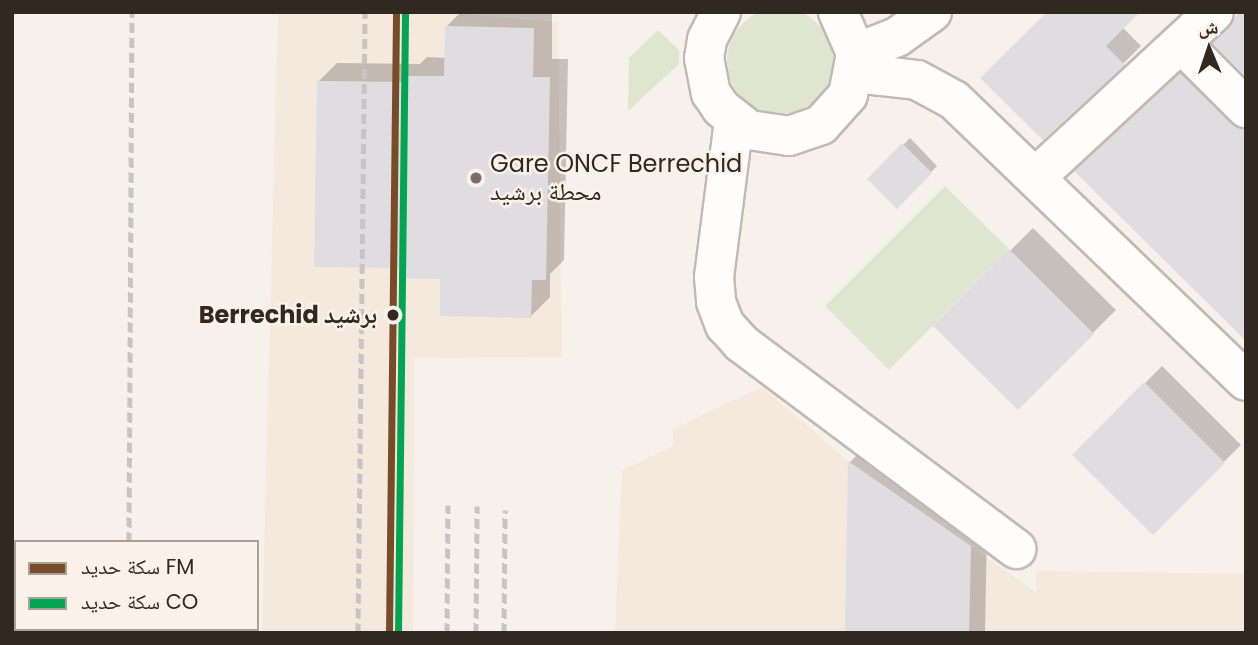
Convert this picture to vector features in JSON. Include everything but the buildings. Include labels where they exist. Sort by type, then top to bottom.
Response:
[{"type":"street","points":[[703,12],[704,58],[711,93],[734,121],[771,136],[805,132],[838,109],[856,63],[932,12]]},
{"type":"street","points":[[704,58],[706,40],[722,12]]},
{"type":"street","points":[[838,12],[856,63]]},
{"type":"street","points":[[1037,176],[1214,12]]},
{"type":"street","points":[[1182,44],[1246,108]]},
{"type":"street","points":[[856,63],[917,80],[954,100],[1037,176],[1246,381]]},
{"type":"street","points":[[734,121],[714,277],[716,302],[724,325],[741,344],[1016,549]]},
{"type":"shaded area","points":[[278,12],[441,12],[558,22],[562,357],[414,358],[413,633],[262,633]]},
{"type":"shaded area","points":[[762,387],[848,461],[1036,592],[1036,571],[1246,574],[1246,633],[615,633],[622,470],[673,446],[673,429]]},
{"type":"green space","points":[[780,8],[800,12],[817,24],[829,41],[833,61],[829,81],[817,98],[800,110],[780,114],[760,110],[743,98],[731,81],[727,61],[731,41],[743,24],[760,12]]},
{"type":"green space","points":[[658,30],[679,50],[679,64],[628,111],[629,58]]},
{"type":"green space","points":[[945,186],[1009,249],[889,370],[825,306]]},
{"type":"railway","points":[[129,540],[132,12]]},
{"type":"railway","points":[[358,633],[365,12]]},
{"type":"railway","points":[[447,633],[448,505]]},
{"type":"railway","points":[[476,633],[477,506]]},
{"type":"railway","points":[[504,633],[505,510]]},
{"type":"rail line","name":"FM","points":[[389,633],[396,12]]},
{"type":"rail line","name":"CO","points":[[398,633],[405,12]]},
{"type":"place","name":"Gare ONCF Berrechid محطة برشيد","points":[[476,178]]},
{"type":"place","name":"Berrechid برشيد","points":[[393,315]]}]
